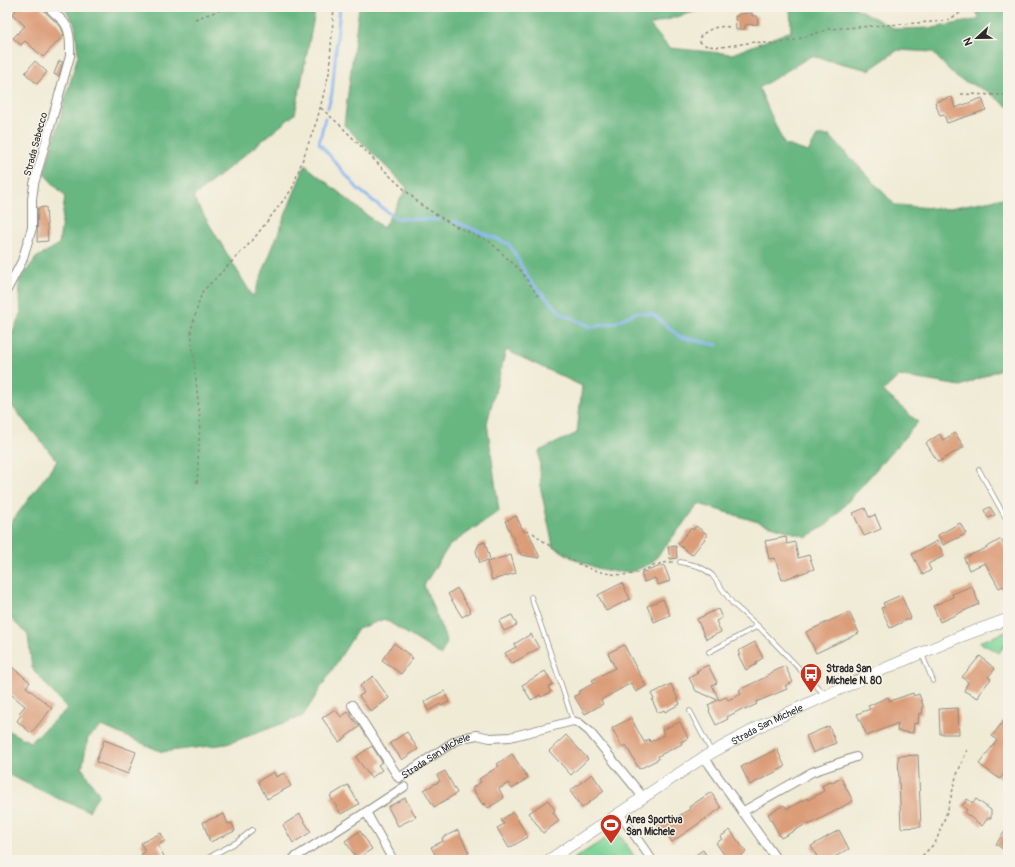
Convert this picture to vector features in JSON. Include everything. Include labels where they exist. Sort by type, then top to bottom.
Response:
[{"type":"street","name":"Strada Sabecco","points":[[7,290],[22,261],[32,228],[32,199],[34,184],[70,56],[68,30],[64,22],[48,7]]},
{"type":"street","name":"Strada San Michele","points":[[549,860],[707,755],[766,723],[825,695],[922,653],[1008,619]]},
{"type":"street","name":"Strada San Michele","points":[[352,705],[399,778],[455,741],[467,737],[477,736],[490,738],[510,736],[573,721]]},
{"type":"street","points":[[573,721],[579,723],[589,731],[643,797]]},
{"type":"street","points":[[707,755],[742,812],[777,860]]},
{"type":"street","points":[[742,812],[812,772],[856,757]]},
{"type":"street","name":"Strada San Michele","points":[[293,860],[404,787]]},
{"type":"street","points":[[366,812],[393,860]]},
{"type":"street","points":[[619,813],[652,860]]},
{"type":"lane","points":[[979,470],[1008,522]]},
{"type":"lane","points":[[680,562],[698,566],[712,575],[733,604],[758,626],[825,695]]},
{"type":"lane","points":[[531,597],[573,721]]},
{"type":"lane","points":[[709,652],[758,626]]},
{"type":"lane","points":[[922,653],[933,682]]},
{"type":"lane","points":[[690,711],[707,755]]},
{"type":"lane","points":[[204,860],[237,842],[252,830]]},
{"type":"path","points":[[195,19],[229,7]]},
{"type":"path","points":[[197,483],[200,421],[191,330],[202,292],[252,241],[292,189],[317,120],[329,73],[334,7]]},
{"type":"path","points":[[729,27],[716,27],[703,34],[700,37],[700,42],[707,46],[721,47],[755,42],[775,44],[792,42],[829,29],[946,21],[968,7]]},
{"type":"path","points":[[961,94],[1008,94]]},
{"type":"path","points":[[320,108],[340,125],[421,205],[455,226],[490,242],[521,271],[540,299]]},
{"type":"path","points":[[533,533],[558,553],[579,564],[609,574],[620,575],[635,573],[658,564],[680,562]]},
{"type":"path","points":[[918,860],[936,843],[938,839],[948,809],[956,777],[968,750]]},
{"type":"green space","points":[[64,7],[316,7],[295,114],[193,197],[253,297],[305,165],[383,228],[407,188],[344,125],[359,7],[710,7],[650,25],[669,48],[732,54],[791,31],[790,7],[854,7],[895,29],[933,28],[980,19],[974,7],[1008,7],[1008,107],[987,91],[957,78],[932,52],[898,50],[869,70],[811,56],[759,88],[784,144],[808,152],[817,136],[830,136],[895,205],[944,209],[1008,197],[1008,366],[961,386],[899,376],[883,391],[918,422],[828,524],[807,537],[699,504],[652,563],[634,571],[616,572],[597,568],[574,559],[553,546],[541,490],[539,451],[577,433],[582,386],[506,350],[487,423],[499,511],[449,546],[424,585],[447,642],[441,655],[384,619],[358,629],[303,716],[227,744],[162,752],[102,726],[88,738],[82,768],[99,794],[89,811],[59,799],[7,774],[7,730],[30,742],[67,709],[32,668],[28,635],[7,615],[7,528],[57,461],[7,400],[7,346],[21,313],[19,281],[36,258],[59,244],[65,196],[44,174],[78,55],[75,25]]},
{"type":"green space","points":[[1008,631],[1008,648],[1004,646],[999,653],[979,642]]},
{"type":"green space","name":"Area Sportiva San Michele","points":[[617,831],[637,860],[572,860]]},
{"type":"building","points":[[11,7],[40,7],[61,27],[64,35],[43,57],[25,41],[21,45],[13,38],[25,26],[12,14],[16,11]]},
{"type":"building","points":[[752,13],[752,16],[757,16],[758,24],[745,25],[745,29],[736,30],[735,16],[738,16],[738,14]]},
{"type":"building","points":[[35,61],[47,72],[37,84],[25,73]]},
{"type":"building","points":[[59,61],[63,62],[59,76],[54,74]]},
{"type":"building","points":[[952,97],[955,108],[982,98],[986,110],[947,123],[944,115],[940,116],[935,102]]},
{"type":"building","points":[[46,207],[48,241],[37,242],[38,208]]},
{"type":"building","points":[[955,433],[964,447],[938,462],[926,443],[940,434],[943,440]]},
{"type":"building","points":[[990,507],[995,515],[988,518],[984,510]]},
{"type":"building","points":[[865,508],[869,517],[875,515],[881,529],[864,536],[853,513]]},
{"type":"building","points":[[516,516],[524,532],[528,531],[540,558],[521,555],[505,521]]},
{"type":"building","points":[[960,523],[966,534],[943,545],[938,535]]},
{"type":"building","points":[[696,526],[708,535],[692,555],[678,544],[691,528],[693,530]]},
{"type":"building","points":[[786,537],[787,544],[795,542],[798,558],[809,555],[814,569],[782,580],[775,558],[769,559],[765,541]]},
{"type":"building","points":[[1001,539],[1008,554],[1008,595],[1003,586],[999,588],[985,563],[969,570],[964,558]]},
{"type":"building","points":[[937,541],[944,556],[928,564],[931,570],[923,575],[912,554]]},
{"type":"building","points":[[485,542],[490,559],[480,563],[476,551],[479,544]]},
{"type":"building","points":[[676,546],[677,558],[670,559],[668,547]]},
{"type":"building","points":[[511,555],[516,573],[492,580],[487,562]]},
{"type":"building","points":[[664,565],[670,581],[658,585],[655,578],[644,582],[641,573]]},
{"type":"building","points":[[622,583],[630,599],[606,611],[598,595]]},
{"type":"building","points":[[972,586],[979,604],[940,622],[933,606],[953,597],[952,594]]},
{"type":"building","points":[[457,588],[471,612],[462,617],[448,594]]},
{"type":"building","points":[[901,595],[911,618],[890,628],[881,608],[885,607],[883,603]]},
{"type":"building","points":[[663,599],[670,615],[654,622],[647,606]]},
{"type":"building","points":[[718,609],[722,618],[716,621],[721,632],[706,639],[697,619]]},
{"type":"building","points":[[849,612],[859,633],[816,653],[806,632]]},
{"type":"building","points":[[512,615],[517,625],[504,631],[499,621]]},
{"type":"building","points":[[531,634],[539,648],[511,664],[505,653],[516,647],[514,644]]},
{"type":"building","points":[[755,642],[763,658],[756,662],[757,664],[746,670],[738,655],[740,655],[738,651]]},
{"type":"building","points":[[394,643],[413,658],[401,674],[382,660]]},
{"type":"building","points":[[624,645],[646,686],[636,692],[631,683],[601,700],[603,704],[585,714],[574,696],[594,683],[592,680],[615,668],[608,653]]},
{"type":"building","points":[[980,656],[995,669],[988,677],[991,679],[982,690],[978,698],[964,691],[968,682],[962,677]]},
{"type":"building","points":[[7,663],[30,682],[26,687],[52,708],[31,733],[17,721],[21,715],[19,713],[25,706],[7,691]]},
{"type":"building","points":[[708,665],[717,683],[712,685],[719,700],[726,697],[728,700],[741,694],[739,690],[785,666],[793,682],[785,686],[787,689],[756,702],[757,704],[745,710],[744,708],[716,725],[709,711],[708,705],[718,700],[696,691],[689,678],[698,673],[696,671]]},
{"type":"building","points":[[545,671],[553,684],[548,687],[551,692],[541,697],[540,695],[531,700],[522,685]]},
{"type":"building","points":[[373,676],[389,698],[371,712],[359,696],[364,693],[360,686]]},
{"type":"building","points":[[671,684],[680,704],[665,712],[664,710],[658,713],[651,694]]},
{"type":"building","points":[[444,691],[449,702],[441,706],[440,704],[428,711],[424,702]]},
{"type":"building","points":[[913,693],[914,696],[919,694],[923,705],[922,714],[919,713],[918,724],[914,723],[913,733],[897,731],[898,723],[867,736],[857,714],[870,709],[868,706],[888,697],[890,701]]},
{"type":"building","points":[[958,708],[959,734],[940,734],[939,709]]},
{"type":"building","points":[[335,709],[341,717],[348,712],[359,727],[339,742],[322,718]]},
{"type":"building","points":[[1008,715],[1008,768],[1000,779],[979,764],[997,740],[992,736]]},
{"type":"building","points":[[631,718],[644,742],[649,739],[650,742],[664,735],[662,730],[680,722],[688,738],[681,742],[682,744],[658,756],[659,759],[639,769],[626,745],[622,747],[612,728]]},
{"type":"building","points":[[829,726],[836,743],[813,753],[806,736]]},
{"type":"building","points":[[407,732],[418,749],[402,760],[390,743]]},
{"type":"building","points":[[566,735],[588,759],[571,775],[549,751]]},
{"type":"building","points":[[104,740],[136,752],[128,774],[96,762]]},
{"type":"building","points":[[372,746],[382,762],[378,765],[382,770],[371,778],[356,757]]},
{"type":"building","points":[[777,749],[785,767],[750,785],[741,767]]},
{"type":"building","points":[[512,754],[528,778],[512,789],[508,783],[499,789],[504,798],[488,808],[485,803],[483,805],[472,788],[481,782],[479,779],[499,766],[497,764]]},
{"type":"building","points":[[918,755],[921,827],[901,828],[898,756]]},
{"type":"building","points":[[445,771],[457,793],[434,807],[424,790],[440,781],[437,775]]},
{"type":"building","points":[[274,772],[276,777],[284,773],[291,786],[267,799],[258,781]]},
{"type":"building","points":[[592,774],[604,791],[582,808],[570,791]]},
{"type":"building","points":[[841,778],[853,801],[809,825],[808,823],[781,838],[768,814],[784,805],[787,809],[807,798],[808,800],[824,791],[822,786]]},
{"type":"building","points":[[348,785],[359,804],[341,814],[330,796]]},
{"type":"building","points":[[711,792],[721,808],[672,842],[665,832],[663,834],[657,825],[669,818],[671,821],[690,809],[689,807]]},
{"type":"building","points":[[405,798],[416,817],[398,826],[388,807]]},
{"type":"building","points":[[967,799],[973,803],[976,799],[991,810],[991,818],[988,818],[982,826],[965,813],[967,810],[962,806]]},
{"type":"building","points":[[548,800],[555,810],[553,812],[559,821],[543,833],[529,813]]},
{"type":"building","points":[[513,812],[528,837],[509,848],[497,828],[504,824],[501,820]]},
{"type":"building","points":[[224,814],[228,824],[232,823],[235,831],[210,842],[203,822]]},
{"type":"building","points":[[300,814],[311,832],[293,843],[283,825]]},
{"type":"building","points":[[1008,827],[1008,853],[996,844]]},
{"type":"building","points":[[458,830],[469,853],[454,860],[438,860],[431,847],[443,841],[442,838]]},
{"type":"building","points":[[730,830],[746,852],[735,860],[728,860],[716,843],[722,839],[720,837]]},
{"type":"building","points":[[839,830],[849,849],[829,860],[819,860],[811,846]]},
{"type":"building","points":[[360,831],[372,849],[357,859],[345,841]]},
{"type":"building","points":[[161,833],[165,841],[158,845],[166,860],[144,860],[141,854],[145,852],[141,843]]},
{"type":"building","points":[[703,850],[709,860],[688,860]]},
{"type":"waterway","points":[[328,108],[332,93],[340,7]]},
{"type":"waterway","points":[[325,118],[319,143],[358,189],[395,218],[439,220]]},
{"type":"waterway","points":[[454,221],[509,244],[530,281],[562,314],[592,327],[614,323],[637,312],[654,315],[680,337],[717,345]]},
{"type":"place","name":"Strada San Michele N. 80","points":[[811,694]]},
{"type":"place","name":"Area Sportiva San Michele","points":[[611,844]]}]
